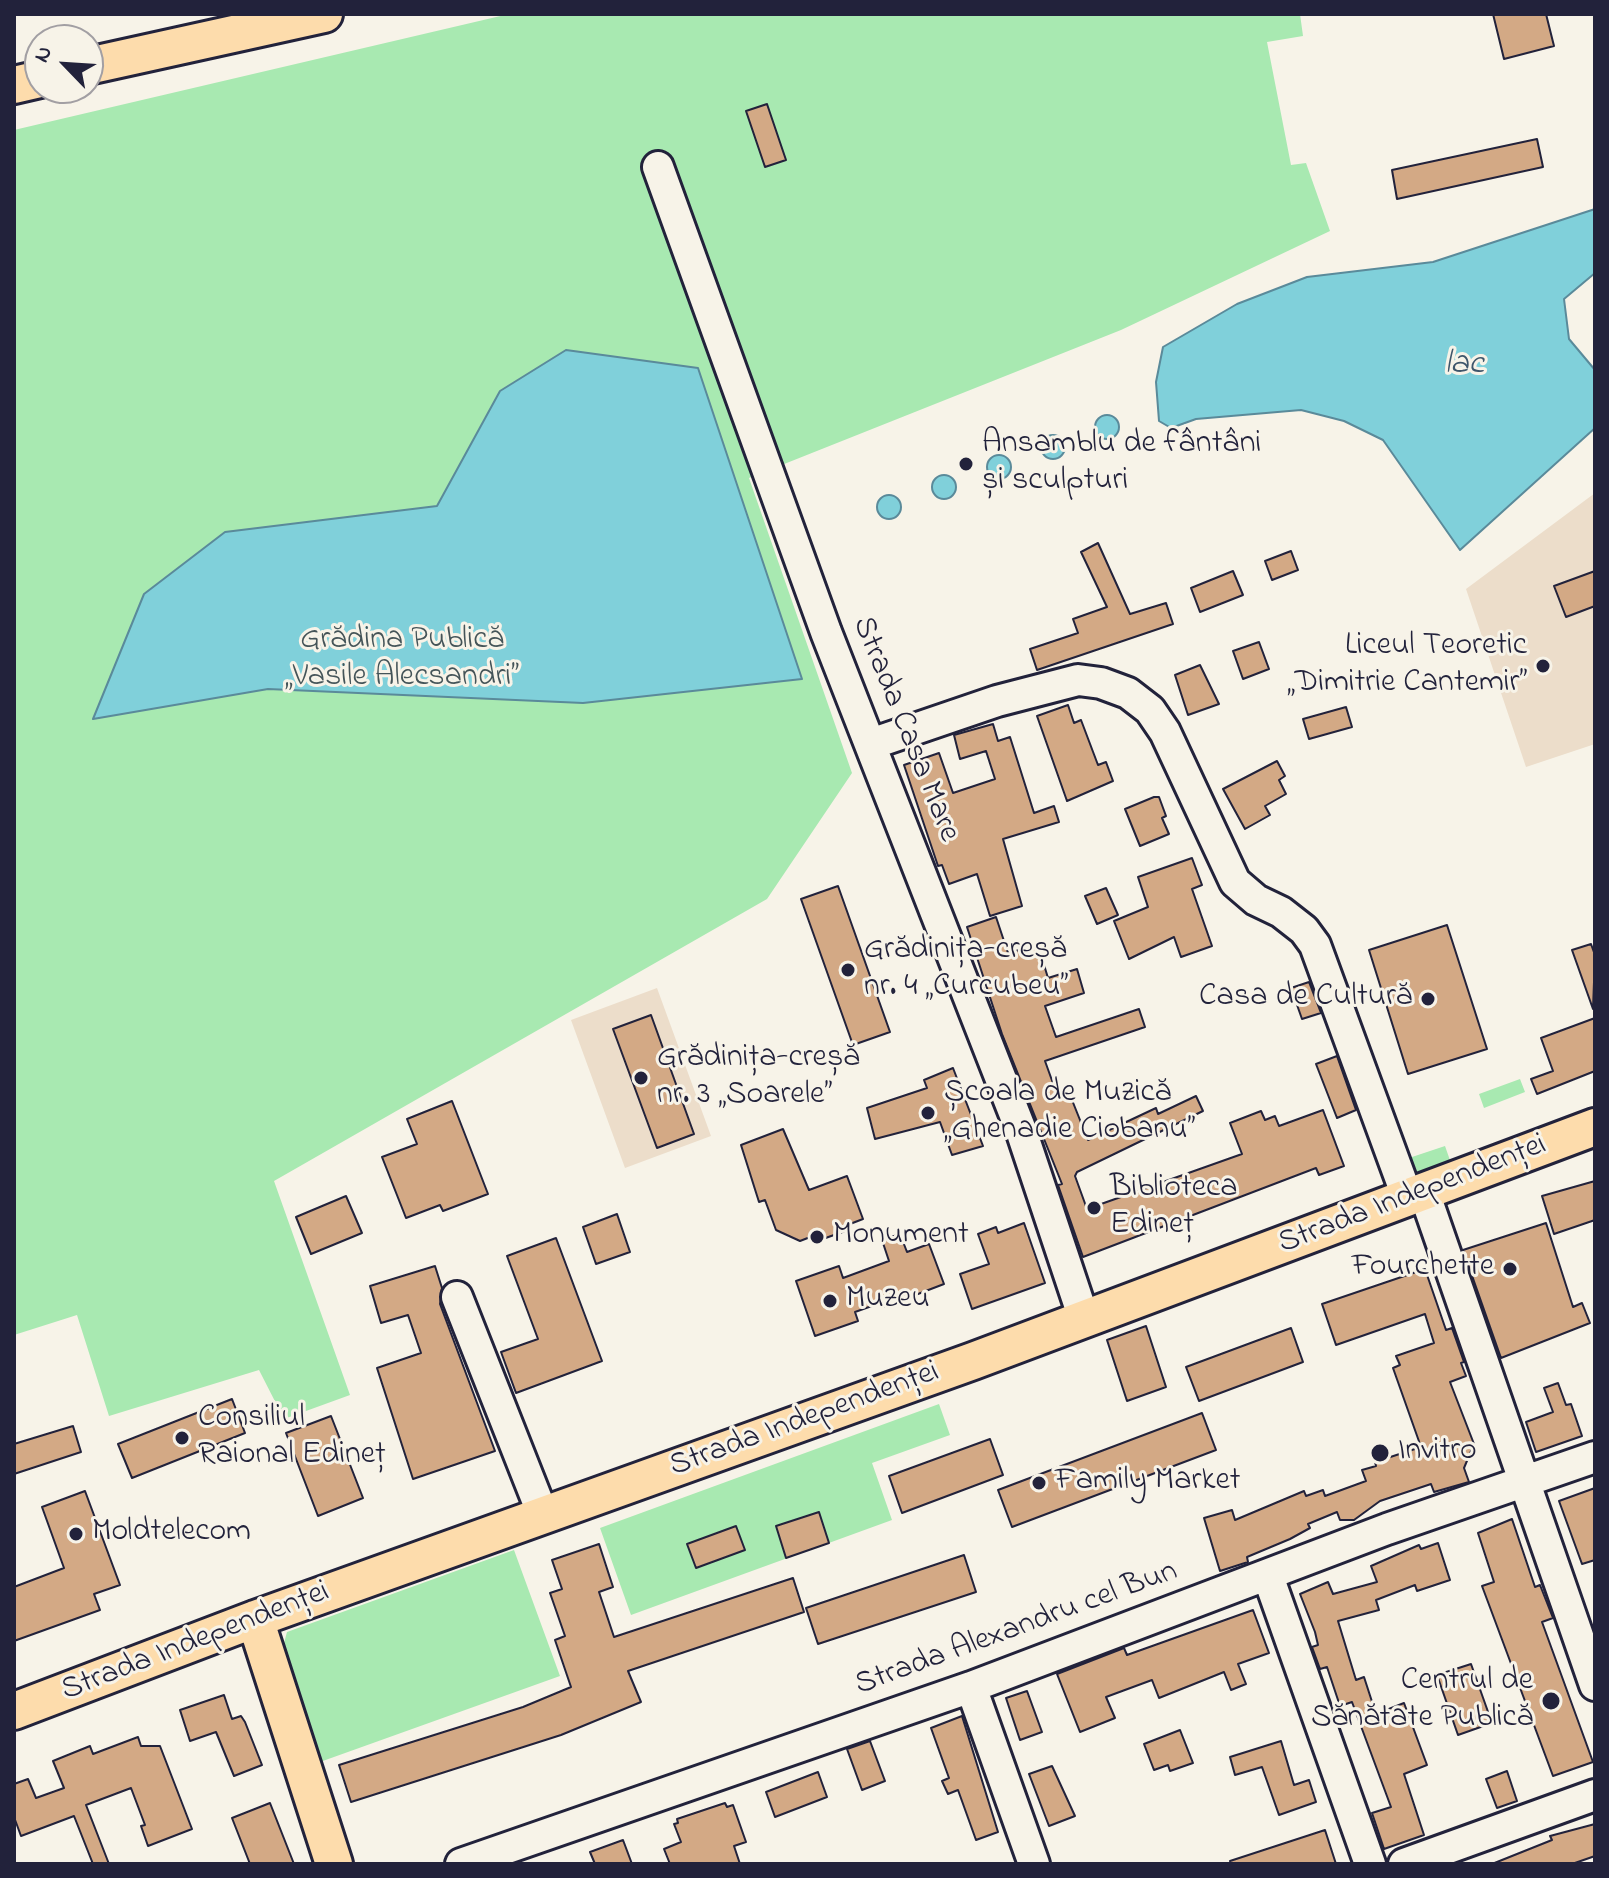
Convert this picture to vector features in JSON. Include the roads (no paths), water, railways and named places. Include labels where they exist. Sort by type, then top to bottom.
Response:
[{"type":"main road","points":[[104,62],[324,14]]},
{"type":"main road","name":"Strada Independenței","points":[[14,1711],[255,1619],[1084,1319],[1595,1127]]},
{"type":"main road","points":[[255,1619],[334,1864]]},
{"type":"street","name":"Strada Casa Mare","points":[[658,167],[826,632],[1022,1133],[1084,1319]]},
{"type":"street","points":[[871,744],[997,701],[1078,680],[1101,683],[1128,693],[1150,710],[1165,732],[1235,882],[1256,900],[1281,912],[1315,945],[1527,1481],[1595,1685]]},
{"type":"street","points":[[457,1297],[543,1515]]},
{"type":"street","name":"Strada Alexandru cel Bun","points":[[461,1864],[971,1687],[1387,1529],[1595,1457]]},
{"type":"street","points":[[1268,1576],[1370,1864]]},
{"type":"street","points":[[971,1687],[1034,1864]]},
{"type":"street","points":[[1404,1864],[1595,1795]]},
{"type":"water","name":"lac","points":[[1595,209],[1595,273],[1564,299],[1569,339],[1595,370],[1595,428],[1460,550],[1383,440],[1344,421],[1301,410],[1196,419],[1171,428],[1159,421],[1156,382],[1163,347],[1237,304],[1307,277],[1433,262]]},
{"type":"water","points":[[566,350],[698,368],[802,679],[583,703],[268,689],[93,719],[144,594],[225,532],[437,506],[500,391]]},
{"type":"water","points":[[1107,415],[1116,418],[1119,427],[1116,436],[1107,439],[1098,436],[1095,427],[1098,418]]},
{"type":"water","points":[[1053,435],[1062,438],[1065,447],[1062,456],[1053,459],[1044,456],[1041,447],[1044,438]]},
{"type":"water","points":[[999,455],[1008,458],[1011,467],[1008,476],[999,479],[990,476],[987,467],[990,458]]},
{"type":"water","points":[[944,475],[953,478],[956,487],[953,496],[944,499],[935,496],[932,487],[935,478]]},
{"type":"water","points":[[889,495],[898,498],[901,507],[898,516],[889,519],[880,516],[877,507],[880,498]]},
{"type":"place","name":"Ansamblu de fântâni și sculpturi","points":[[966,464]]},
{"type":"place","name":"Liceul Teoretic „Dimitrie Cantemir”","points":[[1543,666]]},
{"type":"place","name":"Grădinița-creșă nr. 4 „Curcubeu”","points":[[848,970]]},
{"type":"place","name":"Casa de Cultură","points":[[1428,999]]},
{"type":"place","name":"Grădinița-creșă nr. 3 „Soarele”","points":[[641,1078]]},
{"type":"place","name":"Școala de Muzică „Ghenadie Ciobanu”","points":[[928,1113]]},
{"type":"place","name":"Biblioteca Edineț","points":[[1094,1208]]},
{"type":"place","name":"Monument","points":[[817,1237]]},
{"type":"place","name":"Fourchette","points":[[1510,1269]]},
{"type":"place","name":"Muzeu","points":[[830,1301]]},
{"type":"place","name":"Consiliul Raional Edineț","points":[[182,1438]]},
{"type":"place","name":"Invitro","points":[[1380,1453]]},
{"type":"place","name":"Family Market","points":[[1039,1483]]},
{"type":"place","name":"Moldtelecom","points":[[76,1534]]},
{"type":"place","name":"Centrul de Sănătate Publică","points":[[1551,1701]]},
{"type":"park label","name":"Grădina Publică „Vasile Alecsandri”","points":[[402,660]]}]
